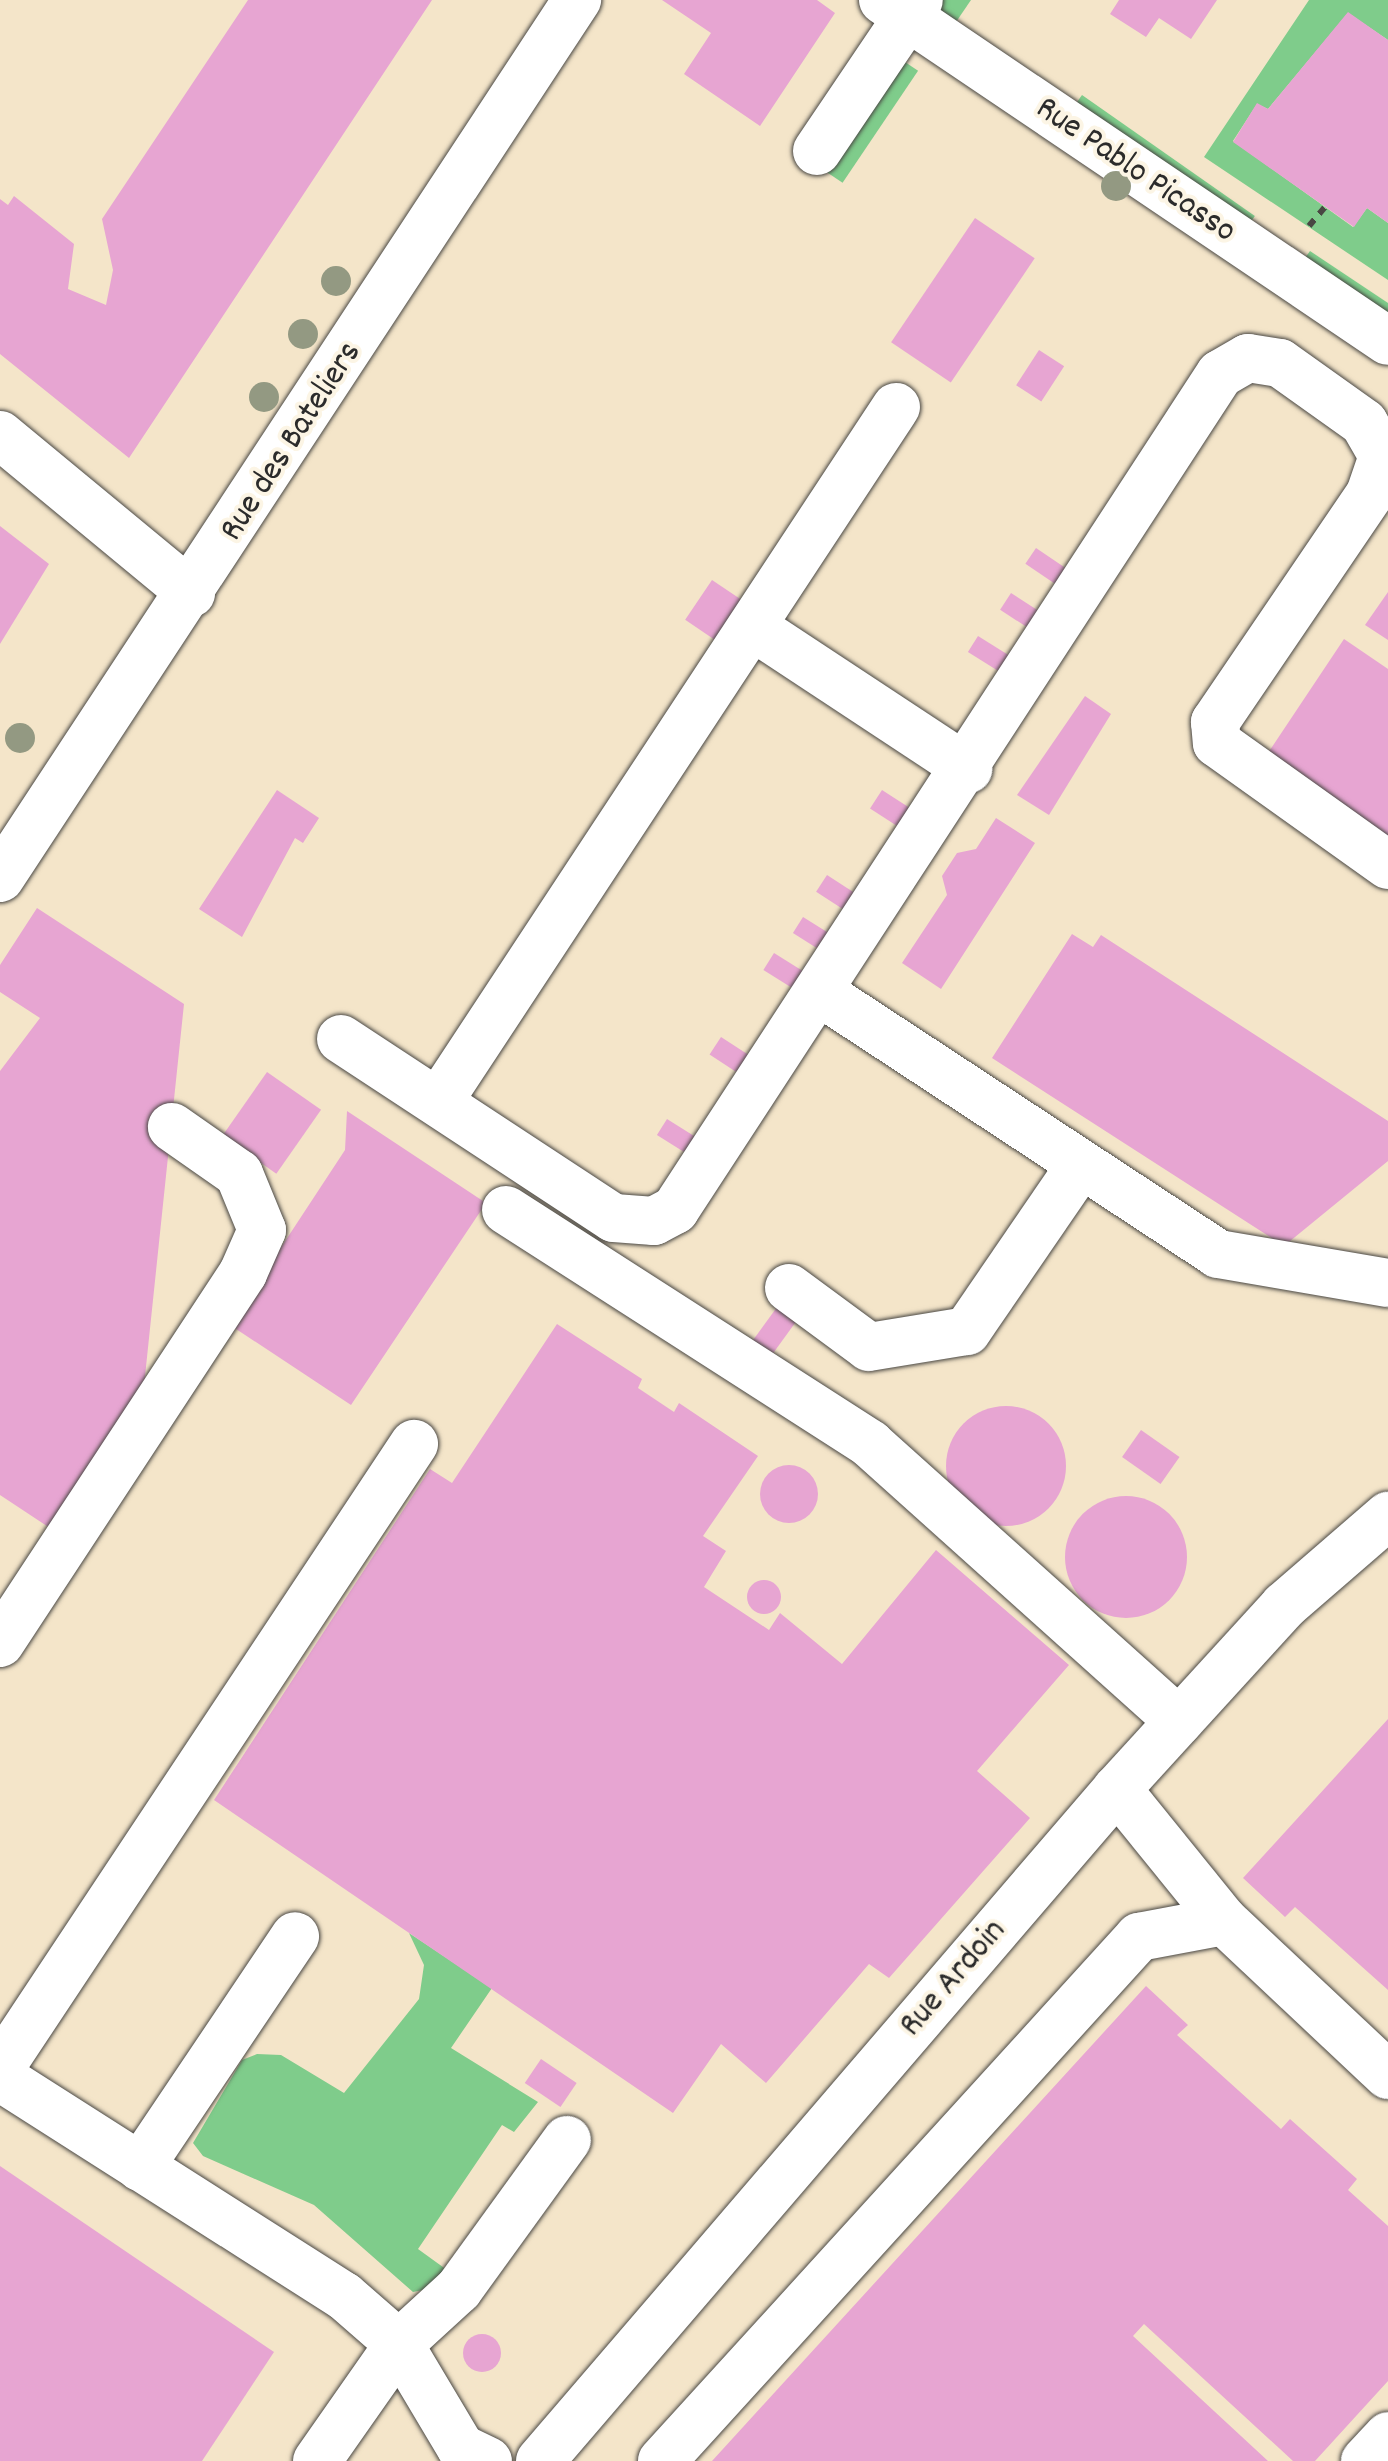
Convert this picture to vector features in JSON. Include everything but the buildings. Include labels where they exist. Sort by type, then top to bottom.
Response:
[{"type":"street","name":"Rue des Bateliers","points":[[0,878],[577,0]]},
{"type":"street","points":[[817,150],[903,6]]},
{"type":"street","name":"Rue Pablo Picasso","points":[[903,6],[1388,341]]},
{"type":"street","points":[[341,1039],[614,1218],[654,1221],[674,1210],[822,993],[1220,374],[1264,358],[1364,423],[1378,437],[1381,476],[1215,722],[1217,743],[1388,865]]},
{"type":"street","points":[[440,1101],[896,407]]},
{"type":"street","points":[[0,436],[190,592]]},
{"type":"street","points":[[752,627],[968,769]]},
{"type":"street","points":[[822,993],[1218,1254],[1388,1283]]},
{"type":"street","points":[[0,1643],[243,1274],[262,1230],[239,1174],[172,1127]]},
{"type":"street","points":[[789,1288],[869,1347],[966,1331],[1080,1166]]},
{"type":"street","points":[[506,1210],[870,1444],[1179,1722]]},
{"type":"street","points":[[0,2068],[414,1444]]},
{"type":"street","name":"Rue Ardoin","points":[[540,2461],[1117,1789],[1284,1606],[1388,1516]]},
{"type":"street","points":[[1117,1789],[1224,1921],[1388,2076]]},
{"type":"street","points":[[662,2461],[1139,1936],[1224,1921]]},
{"type":"street","points":[[140,2167],[295,1936]]},
{"type":"street","points":[[0,2077],[344,2296],[400,2344],[461,2448],[488,2461]]},
{"type":"street","points":[[317,2461],[400,2344],[459,2289],[568,2140]]},
{"type":"street","points":[[1366,2461],[1388,2436]]},
{"type":"path","points":[[1309,226],[1325,206]]},
{"type":"green space","points":[[941,0],[971,0],[956,22],[935,8]]},
{"type":"green space","points":[[1309,0],[1388,0],[1388,40],[1348,13],[1268,109],[1257,104],[1233,141],[1353,227],[1367,208],[1388,223],[1388,280],[1204,157]]},
{"type":"green space","points":[[899,58],[918,71],[843,183],[824,170]]},
{"type":"green space","points":[[1082,95],[1255,216],[1244,232],[1071,111]]},
{"type":"green space","points":[[1310,251],[1388,303],[1388,326],[1299,266]]},
{"type":"green space","points":[[409,1933],[492,1988],[451,2048],[538,2102],[514,2132],[502,2125],[418,2249],[447,2270],[433,2288],[413,2292],[314,2205],[203,2156],[193,2143],[242,2060],[257,2054],[281,2055],[344,2093],[419,1999],[424,1965]]}]
